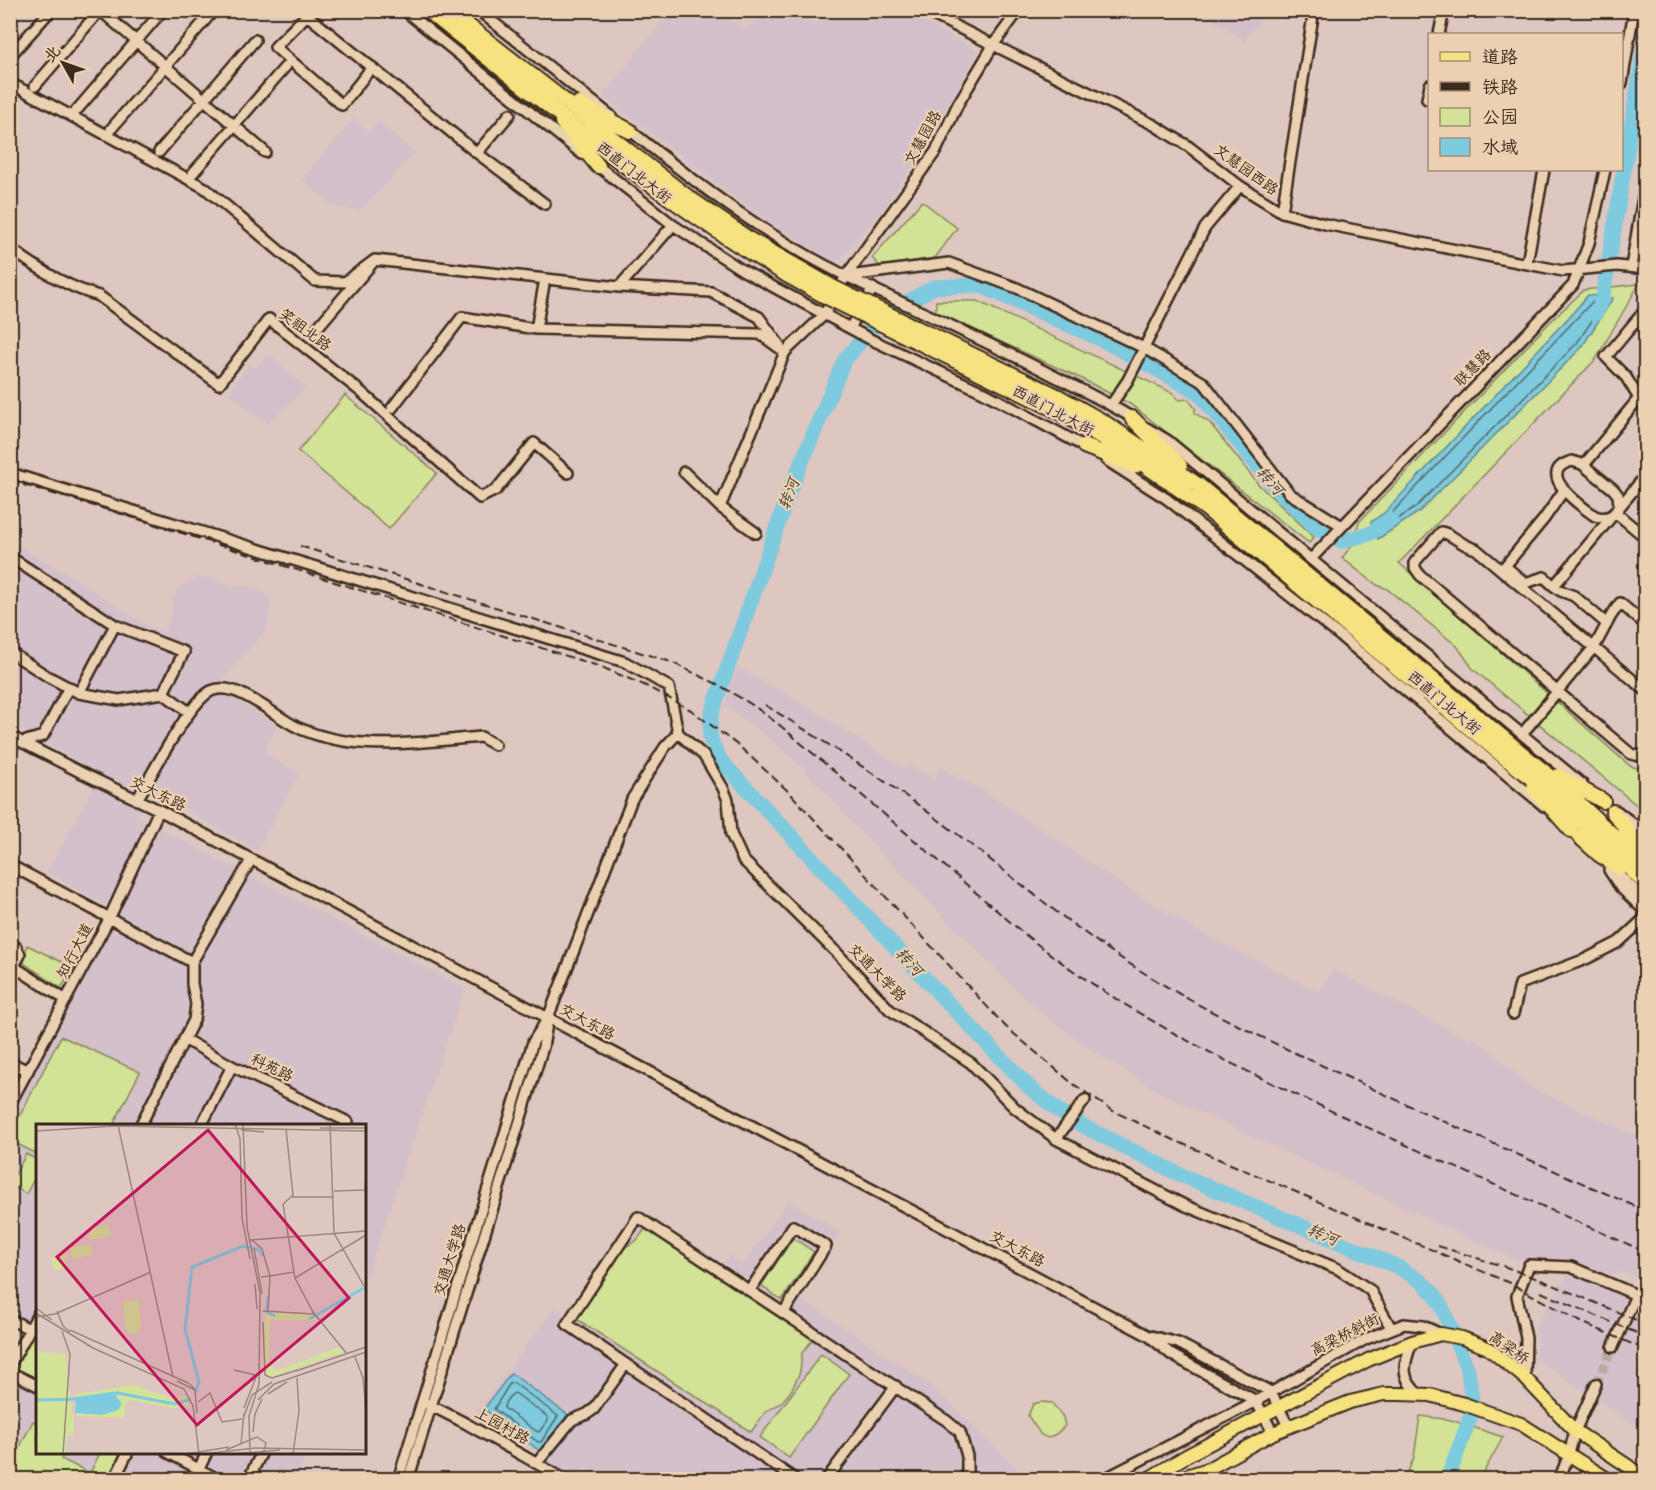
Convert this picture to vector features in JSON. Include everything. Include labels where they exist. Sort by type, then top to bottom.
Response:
[{"type":"highway","name":"西直门北大街","points":[[427,10],[547,105],[682,207],[738,246],[834,288],[1055,403],[1102,421],[1198,485],[1529,759],[1646,864]]},
{"type":"highway","name":"西直门北大街","points":[[448,10],[689,198],[790,270]]},
{"type":"highway","points":[[550,90],[630,131]]},
{"type":"highway","points":[[547,105],[598,166]]},
{"type":"highway","name":"西直门北大街","points":[[1055,403],[1162,476],[1217,518],[1562,803],[1646,884]]},
{"type":"highway","points":[[1132,418],[1198,485]]},
{"type":"highway","points":[[1084,446],[1162,476]]},
{"type":"highway","points":[[1529,759],[1603,801]]},
{"type":"highway","points":[[1508,760],[1575,833],[1606,859],[1646,884]]},
{"type":"highway","points":[[1613,812],[1629,833],[1646,864]]},
{"type":"main road","name":"高梁桥","points":[[1441,1334],[1462,1338],[1488,1348],[1525,1378]]},
{"type":"main road","points":[[1146,1479],[1368,1360],[1412,1342],[1441,1334]]},
{"type":"main road","points":[[1525,1378],[1575,1431],[1646,1478]]},
{"type":"main road","points":[[1174,1479],[1208,1469],[1288,1426],[1350,1402],[1384,1394],[1425,1395],[1464,1404],[1511,1420],[1609,1479]]},
{"type":"street","points":[[10,56],[51,10]]},
{"type":"street","points":[[35,86],[100,10],[265,152]]},
{"type":"street","points":[[76,111],[163,10]]},
{"type":"street","points":[[111,129],[214,10]]},
{"type":"street","name":"西直门北大街","points":[[404,10],[673,225],[742,270],[870,339],[983,392],[1084,446],[1167,499],[1339,634],[1575,833],[1646,900]]},
{"type":"street","name":"西直门北大街","points":[[478,10],[700,186],[757,227],[846,276],[1111,405],[1167,440],[1603,801]]},
{"type":"street","name":"文慧园西路","points":[[923,10],[1154,125],[1188,146],[1240,186],[1282,212],[1324,225],[1563,271],[1598,267],[1631,267]]},
{"type":"street","name":"文慧园路","points":[[785,352],[824,315],[846,276],[936,151],[958,104],[994,44],[1019,10]]},
{"type":"street","points":[[1282,212],[1314,10]]},
{"type":"street","points":[[1439,33],[1444,10]]},
{"type":"street","points":[[1623,77],[1634,10]]},
{"type":"street","points":[[372,67],[342,105],[275,47],[307,15],[372,67],[477,153],[545,204]]},
{"type":"street","points":[[159,152],[255,40]]},
{"type":"street","points":[[193,173],[285,67]]},
{"type":"street","points":[[10,83],[205,188],[315,281],[345,282],[375,261],[619,287],[711,292],[759,317],[785,352]]},
{"type":"street","points":[[477,153],[510,114]]},
{"type":"street","points":[[1527,263],[1544,171]]},
{"type":"street","name":"联慧路","points":[[1311,559],[1573,285],[1589,243],[1605,171]]},
{"type":"street","points":[[1646,180],[1631,267],[1646,268]]},
{"type":"street","points":[[1111,405],[1206,228],[1240,186]]},
{"type":"street","points":[[619,287],[673,225]]},
{"type":"street","name":"笑祖北路","points":[[10,248],[78,290],[99,296],[219,384],[268,319],[360,392],[480,498],[496,490],[534,443],[568,473]]},
{"type":"street","points":[[794,298],[815,259]]},
{"type":"street","points":[[317,328],[375,261]]},
{"type":"street","points":[[846,276],[949,263],[1017,288],[1141,347],[1204,383],[1290,494],[1339,528]]},
{"type":"street","points":[[536,328],[545,279]]},
{"type":"street","points":[[848,327],[876,290]]},
{"type":"street","points":[[1646,309],[1606,357],[1625,375],[1646,410]]},
{"type":"street","points":[[392,408],[462,317],[536,328],[760,334],[785,352]]},
{"type":"street","points":[[720,507],[785,352]]},
{"type":"street","points":[[1584,465],[1639,398]]},
{"type":"street","points":[[1573,461],[1584,465],[1616,493],[1619,504],[1616,512],[1608,517],[1597,517],[1564,490],[1557,480],[1561,467],[1573,461]]},
{"type":"street","points":[[684,472],[720,507],[756,533]]},
{"type":"street","points":[[10,473],[625,662],[669,687],[678,733]]},
{"type":"street","points":[[1554,586],[1646,475]]},
{"type":"street","points":[[1564,490],[1544,519],[1505,566],[1525,583],[1544,577],[1560,591],[1574,596],[1607,624]]},
{"type":"street","points":[[1616,512],[1646,538]]},
{"type":"street","points":[[1646,691],[1476,549],[1463,546],[1449,534],[1441,532],[1415,562],[1415,569],[1630,754],[1637,756],[1646,753]]},
{"type":"street","points":[[10,557],[115,625],[184,652],[163,693]]},
{"type":"street","points":[[1522,734],[1594,648],[1620,603],[1646,625]]},
{"type":"street","points":[[80,693],[115,625]]},
{"type":"street","points":[[10,652],[47,676],[80,693],[118,700],[163,693],[189,712]]},
{"type":"street","points":[[10,748],[16,739],[43,736],[69,687]]},
{"type":"street","points":[[137,800],[189,712],[212,691],[229,690],[255,700],[292,726],[322,737],[377,745],[481,737],[495,745]]},
{"type":"street","name":"交通大学路","points":[[408,1479],[427,1403],[532,1042],[548,1018],[632,799],[664,747],[678,733],[704,756],[723,788],[728,800],[730,834],[743,860],[837,953],[890,1010],[971,1063],[1015,1108],[1056,1139],[1184,1205],[1338,1269],[1355,1279],[1370,1290],[1390,1328]]},
{"type":"street","name":"交大东路","points":[[16,739],[159,810],[1149,1336],[1172,1355],[1256,1401]]},
{"type":"street","points":[[1603,801],[1628,825],[1646,847]]},
{"type":"street","points":[[1603,801],[1646,834]]},
{"type":"street","name":"知行大道","points":[[10,1104],[109,919],[159,810]]},
{"type":"street","points":[[141,1124],[194,1020],[196,1004],[192,984],[192,962],[251,860]]},
{"type":"street","points":[[1603,861],[1618,885],[1646,912]]},
{"type":"street","points":[[10,865],[192,962]]},
{"type":"street","points":[[1514,1014],[1520,984],[1586,959],[1619,942],[1646,917]]},
{"type":"street","points":[[10,947],[16,947],[20,955],[12,969],[66,1000]]},
{"type":"street","name":"科苑路","points":[[184,1039],[347,1124]]},
{"type":"street","points":[[10,1062],[28,1071]]},
{"type":"street","points":[[202,1124],[232,1066]]},
{"type":"street","points":[[1056,1139],[1083,1103]]},
{"type":"street","points":[[796,1479],[567,1324],[638,1217],[896,1386],[960,1432],[967,1456],[968,1479]]},
{"type":"street","points":[[750,1290],[793,1226],[826,1246],[784,1312]]},
{"type":"street","points":[[1525,1378],[1526,1338],[1517,1296],[1529,1265],[1571,1267],[1641,1297],[1613,1347]]},
{"type":"street","points":[[10,1365],[36,1317]]},
{"type":"street","points":[[10,1319],[29,1329]]},
{"type":"street","name":"高梁桥斜街","points":[[1102,1479],[1256,1401],[1366,1339],[1390,1328],[1404,1324],[1423,1326],[1441,1334]]},
{"type":"street","name":"交大东路","points":[[1149,1336],[1178,1343],[1271,1392]]},
{"type":"street","points":[[1412,1342],[1404,1365],[1405,1375],[1412,1388],[1425,1395]]},
{"type":"street","points":[[537,1463],[572,1420],[594,1409],[626,1364]]},
{"type":"street","points":[[10,1372],[36,1385]]},
{"type":"street","points":[[1559,1479],[1575,1431],[1596,1384]]},
{"type":"street","points":[[826,1479],[896,1386]]},
{"type":"street","points":[[1271,1392],[1288,1426]]},
{"type":"street","points":[[1256,1401],[1273,1433]]},
{"type":"street","name":"交通大学路","points":[[398,1479],[427,1403]]},
{"type":"street","name":"上园村路","points":[[427,1403],[566,1479]]},
{"type":"street","points":[[114,1479],[127,1454]]},
{"type":"street","points":[[171,1454],[219,1479]]},
{"type":"street","points":[[199,1469],[206,1454]]},
{"type":"street","points":[[248,1479],[261,1454]]},
{"type":"street","points":[[1192,1479],[1208,1469]]},
{"type":"shaded area","points":[[1268,10],[1244,41],[1201,11]]},
{"type":"shaded area","points":[[670,11],[717,11],[745,30],[770,11],[816,24],[837,11],[904,11],[978,51],[928,144],[877,217],[836,263],[763,219],[603,96]]},
{"type":"shaded area","points":[[353,119],[369,131],[379,122],[415,153],[359,211],[332,206],[302,179]]},
{"type":"shaded area","points":[[269,354],[306,388],[268,424],[228,393],[249,364],[256,368]]},
{"type":"shaded area","points":[[10,542],[73,577],[145,625],[164,632],[173,610],[173,599],[179,587],[199,577],[213,578],[235,586],[256,588],[265,593],[271,604],[266,630],[224,678],[216,695],[231,696],[277,726],[264,753],[299,774],[257,851],[151,790],[136,816],[465,988],[366,1279],[366,1124],[36,1124],[36,1454],[306,1454],[297,1479],[11,1479],[11,1093],[108,907],[47,872],[101,774],[11,724]]},
{"type":"shaded area","points":[[737,667],[812,709],[905,769],[908,764],[934,778],[940,768],[988,793],[1131,891],[1200,932],[1320,992],[1332,969],[1469,1040],[1474,1037],[1533,1089],[1645,1139],[1645,1282],[1622,1272],[1607,1276],[1564,1258],[1516,1260],[1187,1106],[1152,1088],[1093,1051],[1018,992],[858,830],[803,768],[762,732],[725,706]]},
{"type":"shaded area","points":[[789,1200],[840,1232],[798,1297],[929,1384],[1027,1479],[604,1480],[586,1467],[571,1478],[543,1462],[544,1455],[477,1412],[554,1308],[567,1316],[638,1210],[722,1266],[729,1256],[743,1265]]},
{"type":"shaded area","points":[[1568,1275],[1645,1306],[1645,1432],[1535,1358],[1537,1337],[1535,1326]]},
{"type":"green space","points":[[922,201],[957,228],[935,258],[880,266],[872,258]]},
{"type":"green space","points":[[1639,284],[1596,359],[1399,563],[1630,766],[1645,770],[1645,812],[1473,669],[1457,646],[1387,589],[1377,585],[1342,558],[1353,544],[1359,522],[1550,322],[1584,290]]},
{"type":"green space","points":[[936,301],[977,301],[1173,393],[1179,400],[1188,399],[1195,408],[1195,413],[1210,423],[1258,484],[1314,537],[1309,543],[1130,404],[1082,379],[936,312]]},
{"type":"green space","points":[[345,395],[437,473],[389,529],[298,451]]},
{"type":"green space","points":[[27,945],[74,968],[61,988],[24,963]]},
{"type":"green space","points":[[61,1036],[140,1072],[114,1124],[36,1124],[36,1154],[11,1141],[11,1133]]},
{"type":"green space","points":[[26,1154],[36,1159],[36,1175],[26,1194],[10,1184]]},
{"type":"green space","points":[[648,1225],[813,1339],[802,1353],[800,1372],[791,1391],[781,1403],[766,1411],[751,1432],[575,1318],[616,1253],[637,1240]]},
{"type":"green space","points":[[793,1238],[814,1252],[782,1300],[761,1286]]},
{"type":"green space","points":[[36,1321],[36,1382],[11,1369]]},
{"type":"green space","points":[[821,1354],[849,1374],[789,1458],[760,1437]]},
{"type":"green space","points":[[1052,1403],[1063,1417],[1065,1426],[1048,1438],[1041,1435],[1028,1416],[1033,1404]]},
{"type":"green space","points":[[1420,1416],[1451,1420],[1503,1437],[1480,1479],[1405,1479],[1414,1457]]},
{"type":"green space","points":[[33,1421],[36,1422],[36,1454],[64,1454],[61,1459],[90,1473],[100,1454],[125,1454],[111,1479],[11,1479],[10,1466]]},
{"type":"water","points":[[1588,295],[1613,298],[1582,347],[1419,512],[1378,539],[1371,522],[1385,512]]},
{"type":"water","points":[[511,1373],[568,1415],[541,1452],[484,1409]]},
{"type":"waterway","name":"转河","points":[[1595,314],[1602,301],[1646,39]]},
{"type":"waterway","name":"转河","points":[[1391,520],[1369,534],[1342,541],[1318,529],[1277,490],[1198,392],[1102,340],[979,285],[934,287],[881,317],[844,361],[790,490],[711,715],[710,738],[721,761],[944,999],[1031,1089],[1059,1111],[1081,1125],[1181,1175],[1398,1267],[1422,1282],[1435,1295],[1468,1370],[1473,1410],[1447,1480]]},
{"type":"tunnel","points":[[1596,1384],[1613,1347]]},
{"type":"railway","points":[[10,481],[125,515],[601,667],[644,685],[691,710],[740,747],[789,792],[1006,1027],[1072,1083],[1111,1110],[1174,1140],[1512,1284],[1579,1321],[1646,1350]]},
{"type":"railway","points":[[300,546],[671,662],[719,685],[754,706],[782,727],[1022,932],[1061,962],[1142,1015],[1315,1104],[1646,1252]]},
{"type":"railway","points":[[765,705],[897,790],[1089,936],[1167,987],[1249,1031],[1304,1057],[1646,1211]]},
{"type":"railway","points":[[1438,1246],[1506,1267],[1646,1324]]},
{"type":"railway","points":[[1541,1292],[1646,1337]]}]
